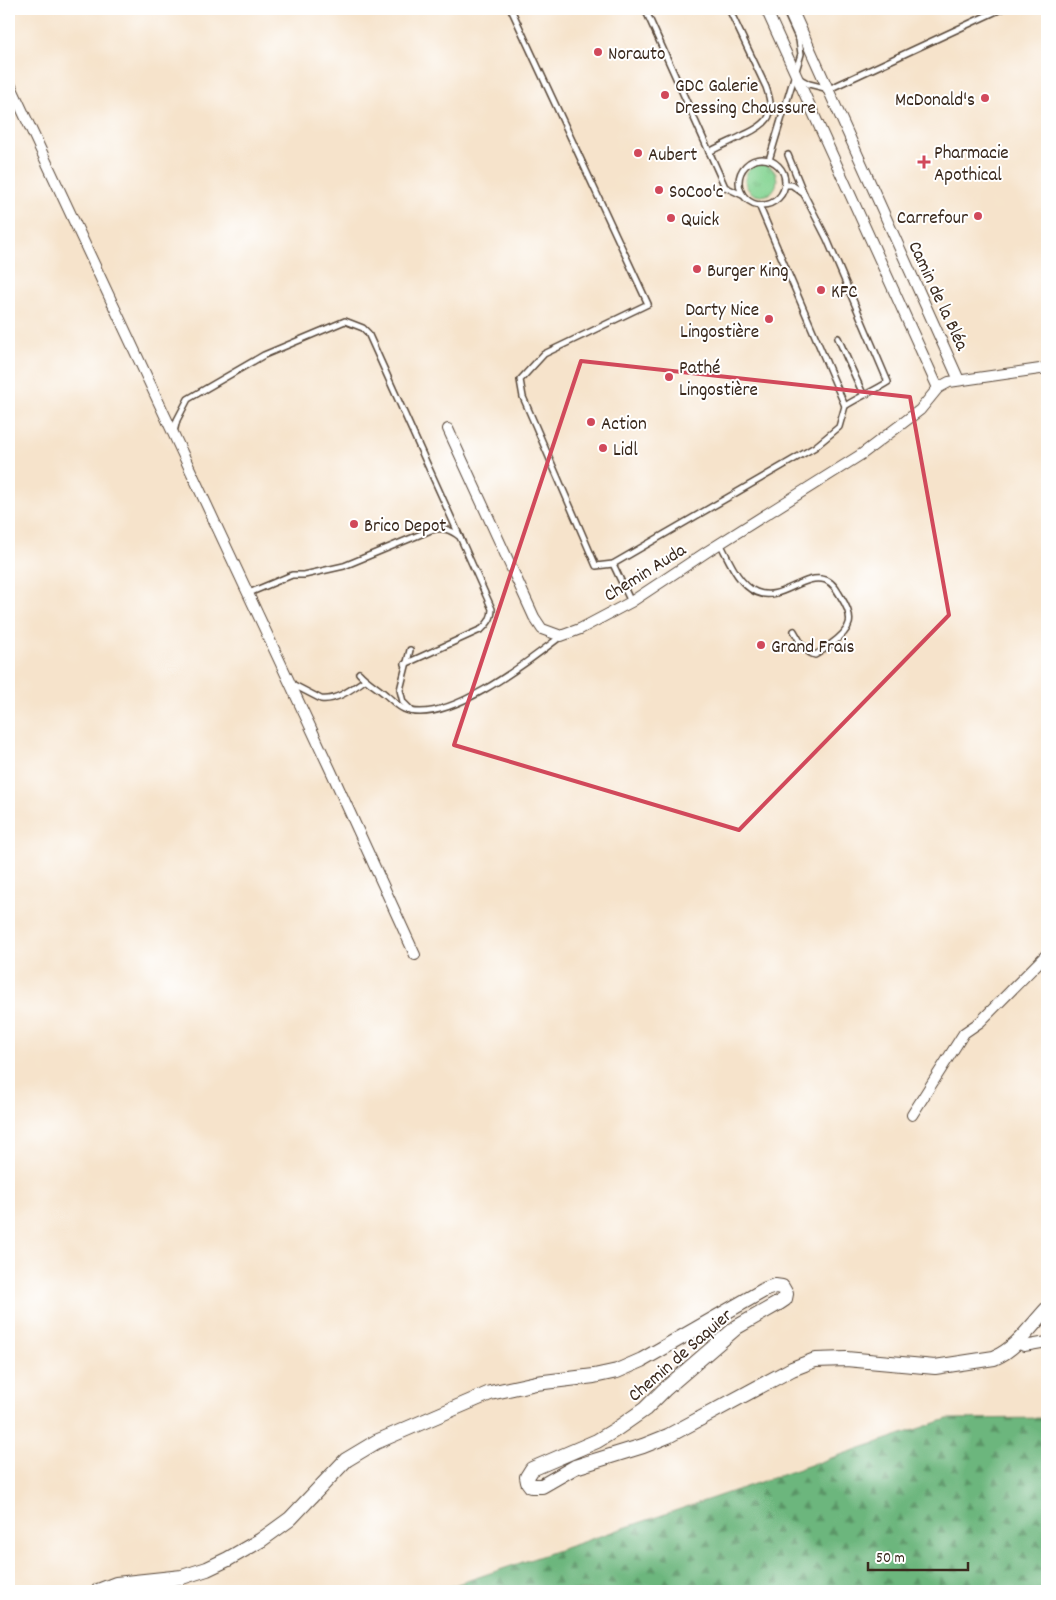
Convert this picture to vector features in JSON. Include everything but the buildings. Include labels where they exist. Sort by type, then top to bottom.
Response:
[{"type":"street","name":"Camin de la Bléa","points":[[766,9],[798,75],[938,388]]},
{"type":"street","name":"Camin de la Bléa","points":[[792,9],[959,380],[1047,368]]},
{"type":"street","points":[[9,82],[416,955]]},
{"type":"street","points":[[938,388],[949,382],[959,380]]},
{"type":"street","name":"Chemin Auda","points":[[560,636],[580,629],[631,602],[720,543],[862,454],[920,410],[938,388]]},
{"type":"street","points":[[448,429],[534,617],[542,629],[560,636]]},
{"type":"street","points":[[912,1115],[964,1033],[980,1022],[1047,954]]},
{"type":"street","name":"Chemin de Saquier","points":[[98,1591],[116,1584],[172,1578],[207,1568],[261,1540],[290,1519],[346,1460],[376,1442],[490,1393],[536,1383],[594,1376],[617,1371],[642,1360],[775,1286],[782,1287],[786,1294],[785,1299],[737,1327],[632,1419],[597,1440],[538,1465],[528,1474],[528,1482],[531,1486],[542,1486],[575,1467],[643,1446],[668,1436],[792,1369],[815,1360],[846,1359],[924,1367],[948,1366],[994,1358],[1008,1350],[1047,1309]]},
{"type":"street","points":[[1016,1342],[1024,1346],[1047,1342]]},
{"type":"lane","points":[[512,9],[648,304],[544,354],[520,380],[523,397],[596,566],[613,564],[815,447],[839,427],[845,406],[759,205]]},
{"type":"lane","points":[[645,9],[725,187],[759,205],[773,202],[779,198],[785,185],[781,169],[769,160],[755,161],[743,169],[739,182],[742,195]]},
{"type":"lane","points":[[708,152],[762,126],[766,122],[771,110],[770,96],[729,9]]},
{"type":"lane","points":[[769,160],[798,75],[801,54],[799,40],[785,9]]},
{"type":"lane","points":[[798,75],[809,84],[829,89],[1001,9]]},
{"type":"lane","points":[[788,155],[804,194],[827,239],[888,382],[874,391],[863,394],[845,406]]},
{"type":"lane","points":[[785,185],[792,185],[804,194]]},
{"type":"lane","points":[[174,433],[177,420],[188,398],[264,355],[345,321],[363,328],[368,333],[492,609],[490,619],[482,629],[405,664]]},
{"type":"lane","points":[[838,338],[863,394]]},
{"type":"lane","points":[[248,593],[292,574],[304,575],[344,566],[431,530],[446,528],[460,537]]},
{"type":"lane","points":[[720,543],[741,580],[751,590],[759,593],[771,595],[819,578],[827,580],[834,585],[845,603],[850,619],[849,627],[844,634],[815,655],[805,649],[794,632]]},
{"type":"lane","points":[[613,564],[631,602]]},
{"type":"lane","points":[[359,673],[365,680],[404,709],[428,711],[446,708],[468,699],[505,676],[560,636]]},
{"type":"lane","points":[[410,650],[405,664],[400,694],[404,702],[413,711]]},
{"type":"lane","points":[[291,684],[322,700],[327,700],[355,687],[365,680]]},
{"type":"highlighted area","points":[[581,361],[910,397],[949,615],[739,830],[454,745]]},
{"type":"green space","points":[[761,164],[767,165],[772,169],[776,174],[776,186],[772,191],[767,195],[761,196],[755,195],[750,191],[746,186],[745,180],[746,174],[750,169],[755,165]]},
{"type":"green space","points":[[1047,1418],[1047,1591],[437,1591],[947,1419]]},
{"type":"place","name":"Norauto","points":[[598,52]]},
{"type":"place","name":"GDC Galerie Dressing Chaussure","points":[[665,95]]},
{"type":"place","name":"McDonald's","points":[[985,98]]},
{"type":"place","name":"Aubert","points":[[638,153]]},
{"type":"place","name":"Pharmacie Apothical","points":[[924,162]]},
{"type":"place","name":"SoCoo'c","points":[[659,190]]},
{"type":"place","name":"Carrefour","points":[[978,216]]},
{"type":"place","name":"Quick","points":[[671,218]]},
{"type":"place","name":"Burger King","points":[[697,269]]},
{"type":"place","name":"KFC","points":[[821,290]]},
{"type":"place","name":"Darty Nice Lingostière","points":[[769,319]]},
{"type":"place","name":"Pathé Lingostière","points":[[669,377]]},
{"type":"place","name":"Action","points":[[591,422]]},
{"type":"place","name":"Lidl","points":[[603,448]]},
{"type":"place","name":"Brico Depot","points":[[354,524]]},
{"type":"place","name":"Grand Frais","points":[[761,645]]}]
